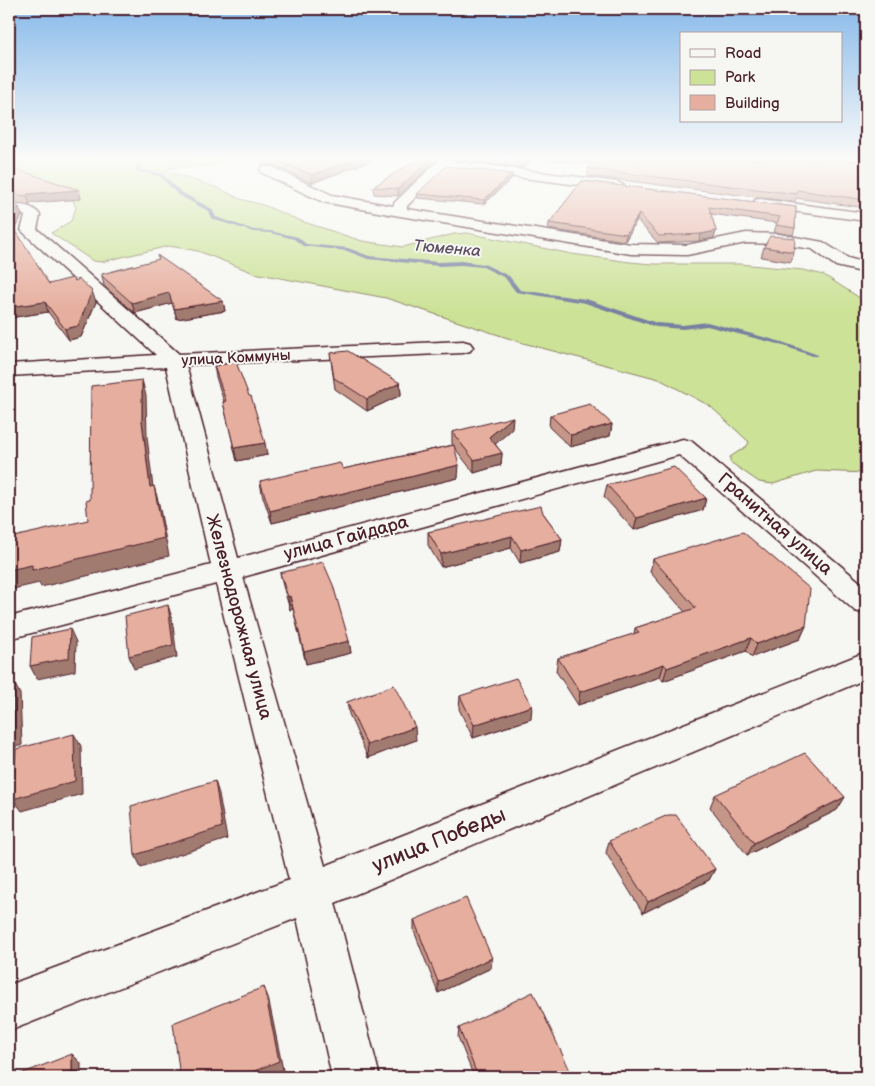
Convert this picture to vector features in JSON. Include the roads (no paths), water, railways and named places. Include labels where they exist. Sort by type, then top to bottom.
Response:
[{"type":"street","points":[[388,210],[631,250],[687,250],[746,238],[779,239],[817,245],[842,262],[866,268]]},
{"type":"street","points":[[808,210],[866,217]]},
{"type":"street","points":[[21,212],[29,230],[175,361]]},
{"type":"street","name":"улица Коммуны","points":[[9,370],[107,363],[463,347]]},
{"type":"street","name":"Железнодорожная улица","points":[[175,361],[227,571],[312,892],[356,1077]]},
{"type":"street","name":"улица Гайдара","points":[[9,628],[227,571],[683,446]]},
{"type":"street","name":"Гранитная улица","points":[[683,446],[866,603]]},
{"type":"street","name":"улица Победы","points":[[9,1008],[312,892],[866,666]]},
{"type":"waterway","name":"Тюменка","points":[[209,210],[214,218],[254,231],[270,232],[296,238],[305,245],[348,250],[368,257],[484,266],[507,277],[518,291],[586,301],[656,325],[683,327],[707,324],[780,343],[815,355]]}]
